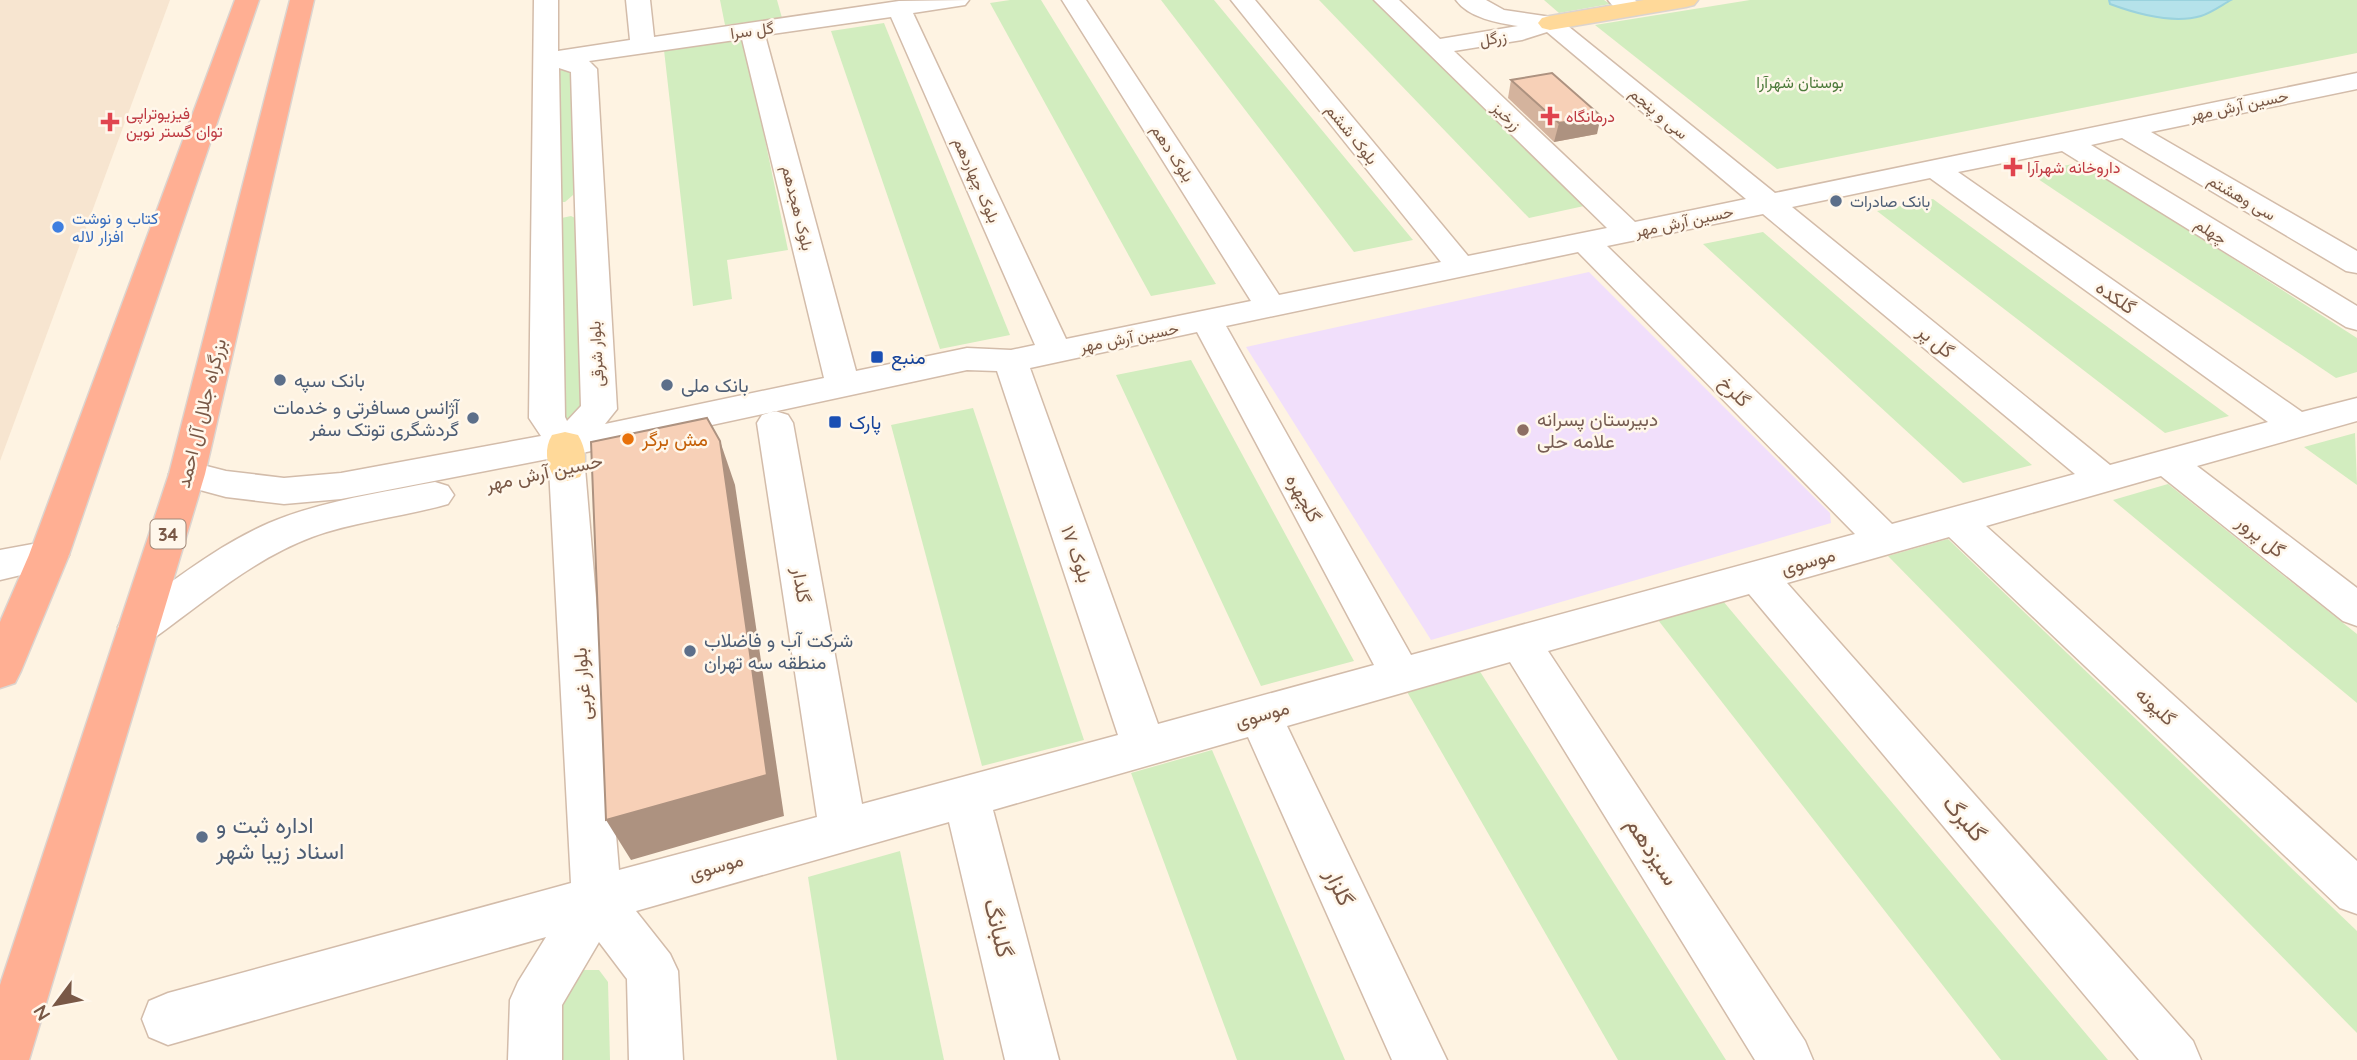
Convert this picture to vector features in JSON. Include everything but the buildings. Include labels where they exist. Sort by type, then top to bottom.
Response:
[{"type":"highway","points":[[0,671],[49,555],[247,0]]},
{"type":"highway","name":"بزرگراه جلال آل احمد","points":[[2,1060],[187,474],[302,0]]},
{"type":"main road","points":[[1550,23],[1626,5],[1686,0]]},
{"type":"street","points":[[546,0],[547,418],[566,456]]},
{"type":"street","points":[[638,0],[643,46]]},
{"type":"street","points":[[790,0],[797,23]]},
{"type":"street","name":"گل سرا","points":[[547,60],[957,0]]},
{"type":"street","name":"بلوک دهم","points":[[1074,0],[1271,307]]},
{"type":"street","name":"بلوک ششم","points":[[1243,0],[1461,267]]},
{"type":"street","name":"زرخیز","points":[[1386,0],[1628,232]]},
{"type":"street","points":[[1468,0],[1509,19],[1550,23]]},
{"type":"street","name":"بلوک چهاردهم","points":[[899,8],[1055,352]]},
{"type":"street","name":"زرگل","points":[[1435,47],[1522,33],[1550,23]]},
{"type":"street","name":"سی و پنجم","points":[[1550,23],[1768,203]]},
{"type":"street","name":"بلوک هجدهم","points":[[752,30],[843,385]]},
{"type":"street","name":"بلوار شرقی","points":[[547,60],[572,62],[584,69],[599,409],[566,456]]},
{"type":"street","name":"حسین آرش مهر","points":[[139,627],[243,556],[283,533],[349,513],[843,385],[967,359],[1011,361],[2357,81]]},
{"type":"street","points":[[2320,89],[2357,107]]},
{"type":"street","name":"سی وهشتم","points":[[2126,129],[2357,264]]},
{"type":"street","name":"چهلم","points":[[2066,141],[2357,320]]},
{"type":"street","name":"گلکده","points":[[1935,169],[2296,425]]},
{"type":"street","name":"گل پر","points":[[1768,203],[2104,479]]},
{"type":"street","name":"گلرخ","points":[[1585,242],[1884,540]]},
{"type":"street","name":"گلچهره","points":[[1207,321],[1402,675]]},
{"type":"street","name":"حسین آرش مهر","points":[[187,474],[226,484],[284,491],[566,456],[775,423],[975,382],[1011,361]]},
{"type":"street","name":"بلوک ۱۷","points":[[1011,361],[1144,747]]},
{"type":"street","name":"موسوی","points":[[168,1019],[2356,409]]},
{"type":"street","name":"گلدار","points":[[775,423],[843,831]]},
{"type":"street","name":"بلوار غربی","points":[[566,456],[597,900]]},
{"type":"street","name":"گل پرور","points":[[2166,461],[2357,610]]},
{"type":"street","name":"گلپونه","points":[[1956,521],[2357,892]]},
{"type":"street","points":[[0,565],[49,555]]},
{"type":"street","name":"گلبرگ","points":[[1757,576],[2174,1060]]},
{"type":"street","name":"سیزدهم","points":[[1519,642],[1786,1060]]},
{"type":"street","name":"گلزار","points":[[1260,714],[1420,1060]]},
{"type":"street","name":"گلبانگ","points":[[966,796],[1032,1060]]},
{"type":"street","points":[[535,1060],[536,1000],[597,900],[652,971],[656,1060]]},
{"type":"shaded area","points":[[0,0],[170,0],[0,461]]},
{"type":"shaded area","name":"دبیرستان پسرانه علامه حلی","points":[[1589,272],[1830,513],[1831,523],[1431,640],[1246,347]]},
{"type":"green space","points":[[720,0],[777,0],[782,18],[725,25]]},
{"type":"green space","points":[[1041,0],[1216,284],[1151,296],[990,3]]},
{"type":"green space","points":[[1161,0],[1214,0],[1413,240],[1354,252]]},
{"type":"green space","points":[[1319,0],[1373,0],[1584,206],[1529,218]]},
{"type":"green space","points":[[1544,0],[1604,0],[1610,4],[1559,13]]},
{"type":"green space","name":"بوستان شهرآرا","points":[[1750,0],[2357,0],[2357,53],[1777,169],[1595,25]]},
{"type":"green space","points":[[884,23],[1010,335],[940,349],[831,31]]},
{"type":"green space","points":[[744,39],[788,250],[727,260],[732,299],[693,306],[664,50]]},
{"type":"green space","points":[[562,70],[573,74],[573,195],[565,202],[558,202],[557,72]]},
{"type":"green space","points":[[2082,162],[2357,338],[2357,372],[2336,378],[2029,173]]},
{"type":"green space","points":[[1933,199],[2229,416],[2165,433],[1877,211]]},
{"type":"green space","points":[[571,216],[575,218],[584,413],[564,424],[557,219]]},
{"type":"green space","points":[[1763,232],[2032,465],[1963,483],[1703,244]]},
{"type":"green space","points":[[1191,360],[1354,661],[1261,686],[1116,375]]},
{"type":"green space","points":[[973,408],[1084,740],[982,766],[891,425]]},
{"type":"green space","points":[[2355,433],[2357,485],[2304,447]]},
{"type":"green space","points":[[2168,484],[2357,634],[2357,703],[2113,500]]},
{"type":"green space","points":[[1948,539],[2357,931],[2357,1033],[1888,556]]},
{"type":"green space","points":[[1723,601],[2108,1060],[2001,1060],[1658,620]]},
{"type":"green space","points":[[1479,670],[1726,1060],[1618,1060],[1406,690]]},
{"type":"green space","points":[[1212,750],[1345,1060],[1237,1060],[1131,773]]},
{"type":"green space","points":[[900,851],[944,1060],[837,1060],[808,877]]},
{"type":"green space","points":[[582,970],[599,970],[608,982],[610,1060],[556,1060],[556,1004]]},
{"type":"water","points":[[2109,0],[2231,0],[2205,15],[2179,19],[2132,11],[2110,4]]},
{"type":"place","name":"درمانگاه","points":[[1550,116]]},
{"type":"place","name":"فیزیوتراپی توان گستر نوین","points":[[110,122]]},
{"type":"place","name":"داروخانه شهرآرا","points":[[2013,167]]},
{"type":"place","name":"بانک صادرات","points":[[1836,201]]},
{"type":"place","name":"کتاب و نوشت افزار لاله","points":[[58,227]]},
{"type":"place","name":"منبع","points":[[877,357]]},
{"type":"place","name":"بانک سپه","points":[[280,380]]},
{"type":"place","name":"بانک ملی","points":[[667,385]]},
{"type":"place","name":"آژانس مسافرتی و خدمات گردشگری توتک سفر","points":[[473,418]]},
{"type":"place","name":"پارک","points":[[835,422]]},
{"type":"place","name":"دبیرستان پسرانه علامه حلی","points":[[1523,430]]},
{"type":"place","name":"مش برگر","points":[[628,439]]},
{"type":"place","name":"شرکت آب و فاضلاب منطقه سه تهران","points":[[690,651]]},
{"type":"place","name":"اداره ثبت و اسناد زیبا شهر","points":[[202,837]]}]
